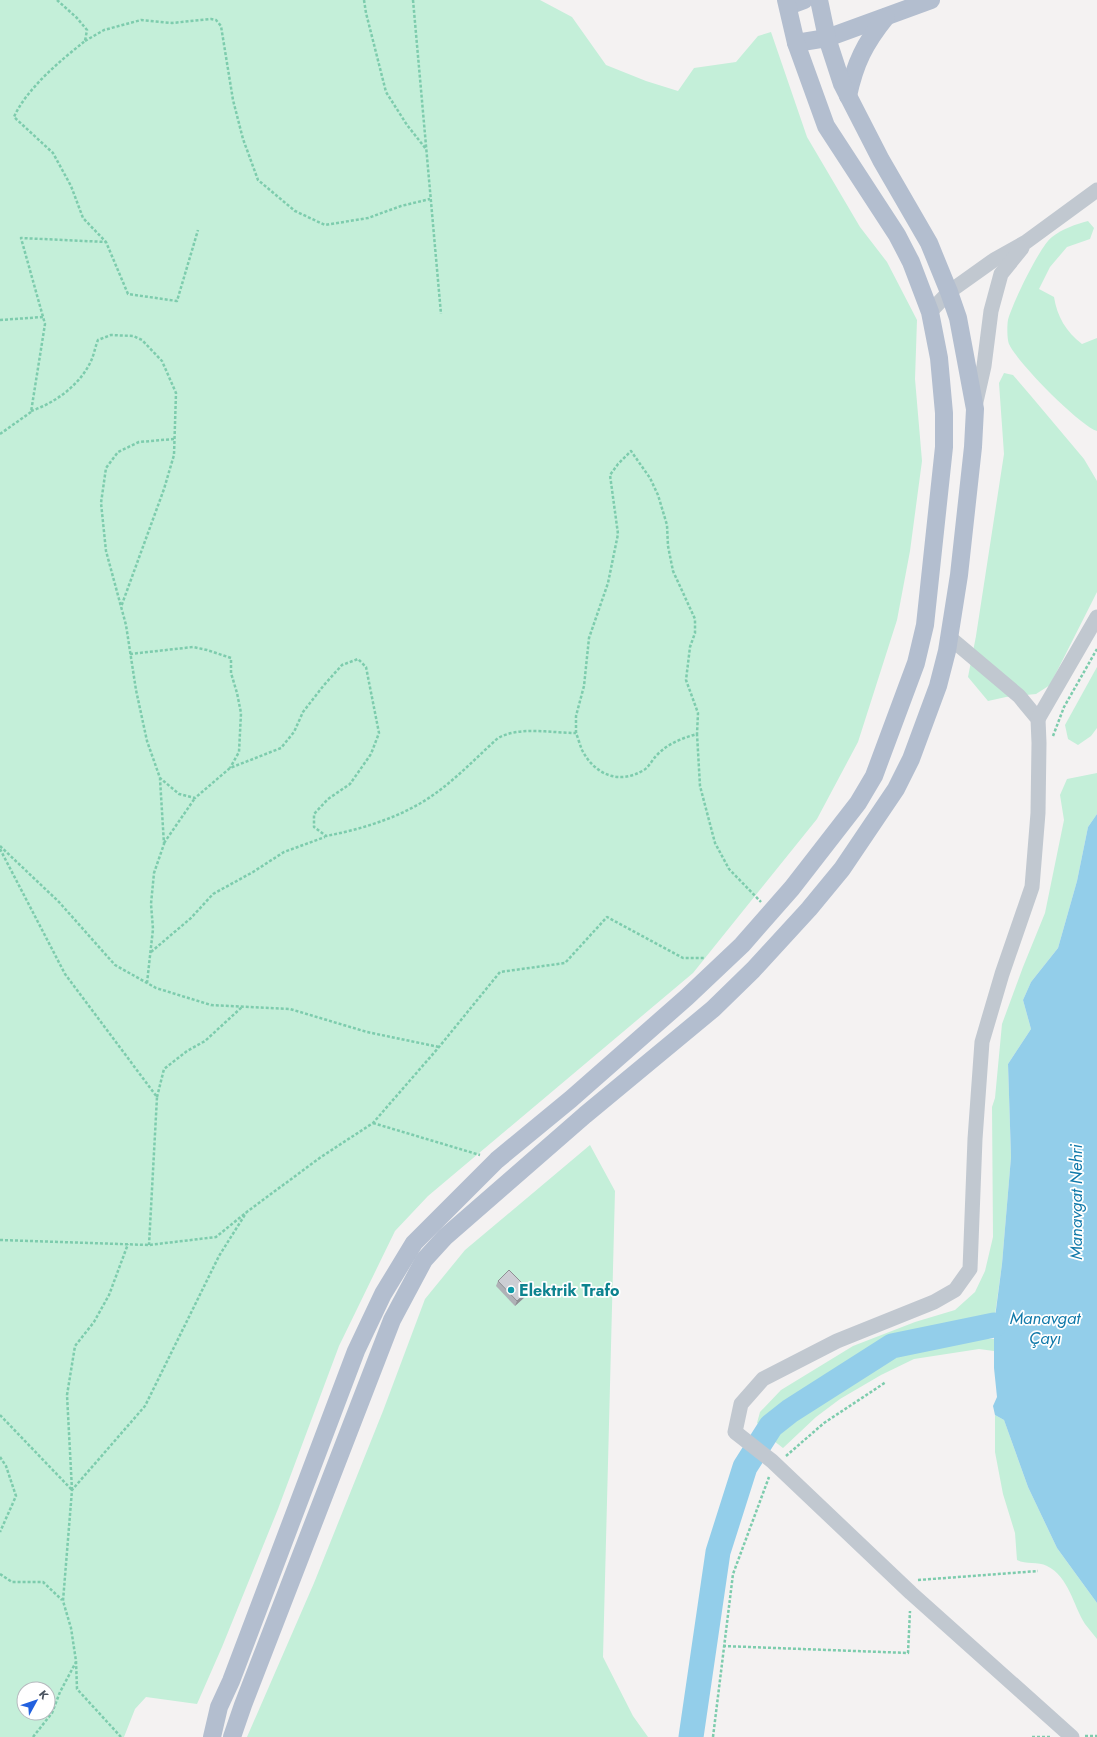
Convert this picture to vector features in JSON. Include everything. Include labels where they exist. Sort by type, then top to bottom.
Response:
[{"type":"main road","points":[[232,1737],[392,1320],[424,1260],[450,1232],[585,1115],[713,1009],[753,970],[809,909],[842,869],[896,789],[911,759],[938,686],[949,637],[959,575],[973,447],[975,409],[958,318],[949,292],[929,243],[881,160],[842,84],[827,38],[819,0]]},
{"type":"main road","points":[[796,43],[827,38],[931,0]]},
{"type":"main road","points":[[212,1737],[219,1707],[231,1681],[356,1351],[383,1294],[414,1243],[497,1160],[571,1100],[687,998],[742,945],[792,888],[849,815],[874,776],[916,662],[925,625],[944,447],[944,412],[939,358],[930,312],[911,262],[897,235],[826,126],[796,43],[793,2]]},
{"type":"main road","points":[[848,96],[859,56],[865,44],[886,17]]},
{"type":"street","points":[[930,312],[949,292],[994,260],[1026,242],[1097,190]]},
{"type":"street","points":[[975,409],[984,366],[991,311],[1002,274],[1026,242]]},
{"type":"street","points":[[1072,1737],[910,1593],[775,1464],[735,1432],[741,1404],[763,1379],[837,1341],[934,1302],[955,1290],[970,1269],[975,1139],[982,1042],[1002,974],[1032,886],[1038,813],[1038,719],[1097,617]]},
{"type":"street","points":[[949,637],[1019,696],[1038,719]]},
{"type":"path","points":[[57,0],[77,18],[87,30],[85,41]]},
{"type":"path","points":[[364,0],[386,92],[407,125],[426,150]]},
{"type":"path","points":[[412,0],[441,314]]},
{"type":"path","points":[[198,230],[177,301],[128,294],[106,242],[83,218],[71,186],[53,153],[14,117],[20,104],[64,57],[85,41],[104,30],[141,20],[172,23],[211,19],[216,20],[221,26],[232,100],[241,132],[258,180],[295,211],[325,225],[368,218],[401,206],[430,199]]},
{"type":"path","points":[[31,412],[45,324],[21,238],[106,242]]},
{"type":"path","points":[[0,320],[43,317]]},
{"type":"path","points":[[0,434],[31,412],[46,406],[63,395],[90,362],[98,340],[110,335],[133,336],[142,340],[162,361],[176,393],[174,455],[164,489],[121,607]]},
{"type":"path","points":[[164,844],[160,778],[147,741],[136,690],[126,625],[106,551],[102,502],[106,468],[118,452],[139,442],[174,440]]},
{"type":"path","points":[[697,734],[668,746],[657,754],[645,769],[621,778],[607,775],[594,767],[582,750],[576,732],[576,716],[584,686],[589,638],[608,583],[618,534],[610,475],[618,464],[631,451],[650,478],[658,495],[667,525],[668,546],[673,571],[695,619],[695,632],[690,647],[686,680],[698,713],[697,734],[700,786],[715,843],[729,869],[771,912]]},
{"type":"path","points":[[130,654],[172,648],[193,647],[231,658],[231,673],[241,714],[239,752],[230,768]]},
{"type":"path","points":[[147,983],[154,929],[151,904],[154,873],[164,844],[195,798],[230,768],[282,748],[294,732],[303,712],[324,685],[342,665],[358,659],[366,667],[379,733],[371,754],[350,784],[328,799],[314,814],[314,827],[326,836]]},
{"type":"path","points":[[151,952],[191,918],[213,894],[253,872],[284,852],[326,836],[352,831],[403,812],[435,794],[498,738],[507,733],[576,732]]},
{"type":"path","points":[[160,778],[179,794],[195,798]]},
{"type":"path","points":[[0,847],[59,902],[115,965],[156,988],[211,1005],[290,1009],[367,1032],[439,1047]]},
{"type":"path","points":[[0,847],[65,974],[157,1097]]},
{"type":"path","points":[[0,1240],[148,1245],[216,1237],[320,1157],[373,1123],[439,1047],[500,972],[565,963],[607,917],[683,958],[727,959]]},
{"type":"path","points":[[148,1245],[157,1097],[164,1069],[187,1051],[205,1041],[242,1007]]},
{"type":"path","points":[[373,1123],[497,1160]]},
{"type":"path","points":[[72,1490],[145,1406],[219,1256],[248,1211]]},
{"type":"path","points":[[121,1737],[77,1689],[76,1661],[71,1628],[63,1601],[72,1490],[67,1395],[75,1346],[94,1322],[109,1295],[128,1244]]},
{"type":"path","points":[[714,1737],[723,1646],[733,1574],[767,1480],[775,1464],[824,1423],[886,1382]]},
{"type":"path","points":[[0,1415],[72,1490]]},
{"type":"path","points":[[0,1457],[6,1466],[16,1496],[0,1532]]},
{"type":"path","points":[[723,1646],[908,1653],[911,1580],[1038,1571]]},
{"type":"path","points":[[1,1575],[12,1582],[43,1582],[63,1601]]},
{"type":"path","points":[[33,1737],[52,1713],[60,1692],[76,1661]]},
{"type":"green space","points":[[0,0],[540,0],[572,17],[606,65],[646,81],[678,91],[694,68],[736,62],[758,36],[771,32],[807,137],[860,227],[887,262],[917,320],[915,379],[922,461],[910,551],[897,620],[858,742],[817,819],[693,973],[428,1196],[395,1231],[339,1346],[278,1509],[222,1647],[197,1704],[146,1697],[135,1709],[124,1737],[0,1737]]},
{"type":"green space","points":[[1088,221],[1094,228],[1090,239],[1067,247],[1050,267],[1039,289],[1054,297],[1057,311],[1063,323],[1076,339],[1082,344],[1097,338],[1097,431],[1088,426],[1063,406],[1036,378],[1014,353],[1009,344],[1007,332],[1008,320],[1015,302],[1027,276],[1047,242],[1056,234],[1065,229]]},
{"type":"green space","points":[[1004,373],[1013,375],[1084,459],[1097,481],[1097,592],[1050,685],[1036,694],[1006,697],[988,701],[968,677],[976,636],[1004,454],[999,383]]},
{"type":"green space","points":[[1097,667],[1097,728],[1091,736],[1078,745],[1068,739],[1065,725]]},
{"type":"green space","points":[[1097,773],[1097,814],[1088,827],[1077,881],[1058,948],[1031,982],[1023,1000],[1031,1029],[1008,1064],[1011,1157],[1002,1264],[995,1315],[895,1339],[884,1344],[852,1362],[811,1389],[779,1412],[762,1427],[757,1423],[760,1412],[781,1390],[853,1346],[915,1322],[955,1310],[975,1292],[985,1271],[993,1237],[992,1107],[995,1098],[1002,1024],[1045,913],[1064,820],[1060,795],[1067,779]]},
{"type":"green space","points":[[590,1145],[615,1191],[603,1657],[633,1716],[648,1737],[247,1737],[314,1583],[383,1411],[425,1299],[465,1250]]},
{"type":"green space","points":[[971,1337],[994,1339],[994,1351],[979,1349],[914,1359],[881,1375],[840,1399],[816,1417],[783,1448],[774,1441],[777,1430],[811,1402],[858,1373],[897,1353],[933,1343]]},
{"type":"green space","points":[[995,1415],[1004,1420],[1028,1487],[1057,1548],[1097,1603],[1097,1639],[1085,1624],[1066,1584],[1061,1577],[1047,1566],[1017,1560],[1015,1533],[1003,1494],[995,1452]]},
{"type":"water","name":"Manavgat Çayı","points":[[1097,814],[1097,1603],[1057,1548],[1028,1487],[1004,1420],[995,1415],[993,1406],[997,1397],[994,1368],[994,1325],[1002,1264],[1011,1157],[1008,1064],[1031,1029],[1023,1000],[1031,982],[1058,948],[1077,881],[1088,827]]},
{"type":"building","name":"Elektrik Trafo","points":[[509,1270],[529,1290],[517,1301],[498,1281]]},
{"type":"waterway","points":[[691,1737],[718,1552],[745,1467],[771,1426],[790,1411],[892,1346],[994,1325]]},
{"type":"place","name":"Elektrik Trafo","points":[[511,1290]]},
{"type":"water label","name":"Manavgat Nehri","points":[[1076,1202]]}]
